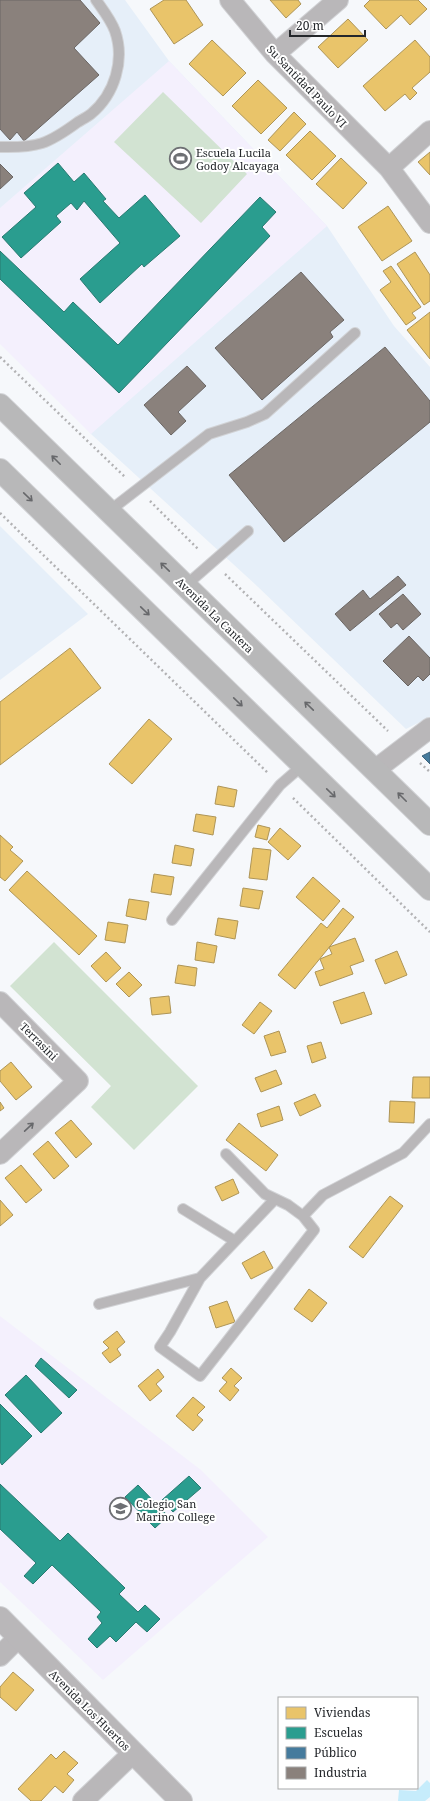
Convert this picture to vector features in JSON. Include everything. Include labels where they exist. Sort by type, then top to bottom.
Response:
[{"type":"highway","name":"Avenida La Cantera","points":[[0,405],[108,512],[430,824]]},
{"type":"highway","points":[[0,470],[430,888]]},
{"type":"street","name":"Su Santidad Paulo VI","points":[[230,0],[275,54],[389,168],[430,223]]},
{"type":"street","points":[[275,54],[338,0]]},
{"type":"street","points":[[389,168],[430,131]]},
{"type":"street","points":[[375,770],[430,728]]},
{"type":"street","name":"Terrasini","points":[[0,1002],[78,1081],[0,1154]]},
{"type":"street","name":"Avenida Los Huertos","points":[[0,1618],[181,1801]]},
{"type":"street","points":[[0,1656],[19,1637]]},
{"type":"street","points":[[84,1801],[133,1753]]},
{"type":"lane","points":[[0,147],[40,145],[54,139],[91,114],[109,93],[115,78],[118,63],[118,47],[115,31],[108,17],[96,0]]},
{"type":"lane","points":[[108,512],[210,434],[247,422],[265,414],[355,333]]},
{"type":"lane","points":[[185,586],[248,531]]},
{"type":"lane","points":[[172,920],[280,785],[303,765]]},
{"type":"lane","points":[[303,1216],[323,1195],[404,1153],[430,1124]]},
{"type":"lane","points":[[226,1154],[265,1194],[275,1199],[288,1206],[303,1216],[314,1230],[200,1376],[160,1346],[170,1332],[200,1278],[275,1199]]},
{"type":"lane","points":[[183,1209],[235,1241]]},
{"type":"lane","points":[[99,1304],[200,1278]]},
{"type":"path","points":[[0,513],[430,932]]},
{"type":"shaded area","points":[[0,0],[125,0],[169,61],[327,226],[394,326],[430,367],[430,717],[406,729],[257,586],[91,434],[49,386],[0,339]]},
{"type":"shaded area","name":"Escuela Lucila Godoy Alcayaga","points":[[169,61],[327,226],[91,434],[0,344],[0,208]]},
{"type":"shaded area","points":[[0,526],[88,614],[0,680]]},
{"type":"shaded area","name":"Colegio San Marino College","points":[[0,1316],[201,1470],[268,1537],[103,1680],[0,1582]]},
{"type":"green space","name":"Escuela Lucila Godoy Alcayaga","points":[[163,92],[247,174],[201,223],[114,142]]},
{"type":"green space","points":[[54,942],[198,1086],[134,1150],[91,1107],[111,1086],[10,986]]},
{"type":"water","points":[[427,1780],[430,1783],[430,1797],[425,1801],[398,1801],[399,1790],[416,1791]]},
{"type":"building: Viviendas","points":[[164,0],[186,0],[203,25],[174,44],[150,9]]},
{"type":"building: Viviendas","points":[[270,0],[298,0],[301,4],[286,18]]},
{"type":"building: Viviendas","points":[[370,0],[418,0],[427,9],[410,25],[401,15],[386,29],[364,6]]},
{"type":"building: Viviendas","points":[[348,19],[368,40],[338,68],[318,47]]},
{"type":"building: Viviendas","points":[[212,40],[246,73],[223,96],[189,64]]},
{"type":"building: Viviendas","points":[[415,40],[430,57],[430,72],[412,88],[417,93],[410,100],[405,94],[385,111],[363,86]]},
{"type":"building: Viviendas","points":[[258,80],[287,108],[261,134],[232,106]]},
{"type":"building: Viviendas","points":[[294,112],[306,124],[280,151],[268,140]]},
{"type":"building: Viviendas","points":[[310,131],[336,156],[312,180],[286,155]]},
{"type":"building: Viviendas","points":[[430,152],[430,175],[418,162]]},
{"type":"building: Viviendas","points":[[341,158],[367,183],[343,209],[316,184]]},
{"type":"building: Viviendas","points":[[388,206],[412,241],[382,261],[358,227]]},
{"type":"building: Viviendas","points":[[415,252],[430,275],[430,301],[424,305],[397,264]]},
{"type":"building: Viviendas","points":[[391,266],[421,307],[412,313],[416,318],[406,325],[380,290],[391,282],[383,271]]},
{"type":"building: Viviendas","points":[[430,312],[430,359],[407,330]]},
{"type":"building: Viviendas","points":[[70,648],[101,688],[0,765],[0,702]]},
{"type":"building: Viviendas","points":[[149,719],[172,739],[132,784],[109,764]]},
{"type":"building: Viviendas","points":[[218,786],[237,790],[234,807],[215,804]]},
{"type":"building: Viviendas","points":[[196,814],[216,817],[213,835],[193,831]]},
{"type":"building: Viviendas","points":[[258,825],[270,828],[267,840],[255,837]]},
{"type":"building: Viviendas","points":[[280,828],[301,846],[288,860],[268,842]]},
{"type":"building: Viviendas","points":[[0,835],[13,847],[10,850],[23,861],[5,881],[0,877]]},
{"type":"building: Viviendas","points":[[175,845],[194,849],[191,866],[172,863]]},
{"type":"building: Viviendas","points":[[253,848],[271,850],[267,880],[249,878]]},
{"type":"building: Viviendas","points":[[27,871],[97,936],[79,955],[9,890]]},
{"type":"building: Viviendas","points":[[154,874],[174,877],[171,895],[151,892]]},
{"type":"building: Viviendas","points":[[313,877],[340,901],[323,921],[296,897]]},
{"type":"building: Viviendas","points":[[243,888],[263,891],[259,909],[240,906]]},
{"type":"building: Viviendas","points":[[129,899],[149,902],[146,920],[126,916]]},
{"type":"building: Viviendas","points":[[343,908],[354,917],[295,989],[278,975],[321,923],[327,928]]},
{"type":"building: Viviendas","points":[[218,918],[238,921],[235,939],[215,935]]},
{"type":"building: Viviendas","points":[[108,922],[128,925],[125,943],[105,940]]},
{"type":"building: Viviendas","points":[[355,938],[364,961],[350,966],[353,974],[320,986],[315,972],[324,969],[320,959],[332,954],[329,947]]},
{"type":"building: Viviendas","points":[[197,942],[217,946],[214,963],[195,960]]},
{"type":"building: Viviendas","points":[[397,951],[407,975],[385,984],[375,960]]},
{"type":"building: Viviendas","points":[[106,952],[121,968],[106,982],[91,966]]},
{"type":"building: Viviendas","points":[[178,965],[197,968],[195,986],[175,983]]},
{"type":"building: Viviendas","points":[[129,972],[142,985],[129,997],[116,984]]},
{"type":"building: Viviendas","points":[[364,992],[372,1014],[341,1024],[333,1002]]},
{"type":"building: Viviendas","points":[[169,996],[171,1013],[152,1015],[150,998]]},
{"type":"building: Viviendas","points":[[260,1002],[272,1011],[254,1034],[242,1025]]},
{"type":"building: Viviendas","points":[[279,1031],[286,1052],[271,1056],[264,1036]]},
{"type":"building: Viviendas","points":[[321,1042],[326,1058],[312,1063],[307,1046]]},
{"type":"building: Viviendas","points":[[11,1062],[32,1087],[16,1100],[0,1081],[0,1071]]},
{"type":"building: Viviendas","points":[[276,1070],[282,1084],[261,1092],[255,1078]]},
{"type":"building: Viviendas","points":[[413,1077],[430,1077],[430,1098],[412,1098]]},
{"type":"building: Viviendas","points":[[315,1094],[321,1106],[300,1116],[294,1103]]},
{"type":"building: Viviendas","points":[[390,1101],[415,1102],[414,1123],[389,1122]]},
{"type":"building: Viviendas","points":[[0,1102],[4,1108],[0,1111]]},
{"type":"building: Viviendas","points":[[279,1106],[283,1120],[261,1127],[257,1114]]},
{"type":"building: Viviendas","points":[[71,1120],[92,1144],[76,1158],[55,1133]]},
{"type":"building: Viviendas","points":[[239,1123],[278,1155],[266,1171],[226,1140]]},
{"type":"building: Viviendas","points":[[48,1141],[69,1166],[54,1179],[33,1154]]},
{"type":"building: Viviendas","points":[[21,1165],[42,1190],[26,1203],[5,1178]]},
{"type":"building: Viviendas","points":[[233,1179],[239,1193],[222,1201],[215,1187]]},
{"type":"building: Viviendas","points":[[390,1196],[403,1206],[363,1258],[349,1247]]},
{"type":"building: Viviendas","points":[[0,1200],[13,1215],[0,1226]]},
{"type":"building: Viviendas","points":[[264,1251],[273,1268],[251,1279],[242,1263]]},
{"type":"building: Viviendas","points":[[309,1289],[327,1303],[312,1322],[294,1309]]},
{"type":"building: Viviendas","points":[[227,1301],[235,1322],[216,1328],[209,1307]]},
{"type":"building: Viviendas","points":[[117,1331],[125,1342],[117,1349],[121,1355],[110,1363],[102,1353],[109,1348],[103,1342]]},
{"type":"building: Viviendas","points":[[231,1368],[242,1378],[234,1386],[239,1390],[230,1401],[219,1391],[227,1382],[222,1378]]},
{"type":"building: Viviendas","points":[[158,1369],[164,1377],[156,1384],[162,1391],[150,1401],[138,1386]]},
{"type":"building: Viviendas","points":[[193,1397],[205,1407],[197,1415],[203,1420],[193,1431],[176,1416]]},
{"type":"building: Viviendas","points":[[13,1672],[34,1690],[16,1711],[0,1697],[0,1687]]},
{"type":"building: Viviendas","points":[[64,1751],[78,1763],[67,1774],[74,1780],[63,1793],[55,1786],[41,1801],[31,1801],[18,1789],[51,1754],[56,1759]]},
{"type":"building: Escuelas","points":[[58,163],[74,182],[84,173],[106,199],[103,201],[119,218],[145,195],[180,236],[144,267],[142,264],[100,303],[80,279],[120,243],[84,201],[77,210],[71,203],[56,216],[61,222],[21,258],[2,237],[36,207],[24,193]]},
{"type":"building: Escuelas","points":[[260,197],[276,212],[262,227],[270,236],[119,393],[0,279],[0,251],[64,312],[73,302],[118,345]]},
{"type":"building: Escuelas","points":[[41,1358],[77,1390],[69,1398],[35,1366]]},
{"type":"building: Escuelas","points":[[26,1375],[62,1413],[41,1433],[5,1395]]},
{"type":"building: Escuelas","points":[[0,1404],[32,1436],[2,1465],[0,1462]]},
{"type":"building: Escuelas","points":[[189,1476],[201,1488],[173,1512],[162,1500]]},
{"type":"building: Escuelas","points":[[0,1484],[60,1541],[68,1533],[125,1588],[119,1594],[138,1612],[145,1605],[160,1619],[147,1632],[136,1622],[116,1642],[110,1636],[97,1648],[88,1639],[102,1623],[97,1617],[101,1612],[52,1565],[33,1584],[24,1576],[36,1563],[0,1529]]},
{"type":"building: Escuelas","points":[[138,1485],[168,1516],[155,1528],[125,1497]]},
{"type":"building: Público","points":[[430,752],[430,764],[422,756]]},
{"type":"building: Industria","points":[[0,0],[80,0],[100,23],[74,48],[99,75],[24,141],[17,132],[10,140],[0,129]]},
{"type":"building: Industria","points":[[0,164],[13,177],[0,189]]},
{"type":"building: Industria","points":[[301,272],[344,320],[330,332],[333,337],[262,400],[215,348]]},
{"type":"building: Industria","points":[[385,347],[430,401],[430,422],[284,542],[229,475]]},
{"type":"building: Industria","points":[[187,366],[206,386],[178,412],[186,421],[171,435],[144,405]]},
{"type":"building: Industria","points":[[398,576],[406,585],[350,631],[335,614],[363,590],[370,599]]},
{"type":"building: Industria","points":[[403,594],[421,614],[403,630],[397,623],[391,628],[379,614]]},
{"type":"building: Industria","points":[[409,636],[430,658],[430,674],[423,681],[418,676],[408,686],[383,661]]},
{"type":"place","name":"Escuela Lucila Godoy Alcayaga","points":[[181,158]]},
{"type":"place","name":"Colegio San Marino College","points":[[120,1509]]}]
